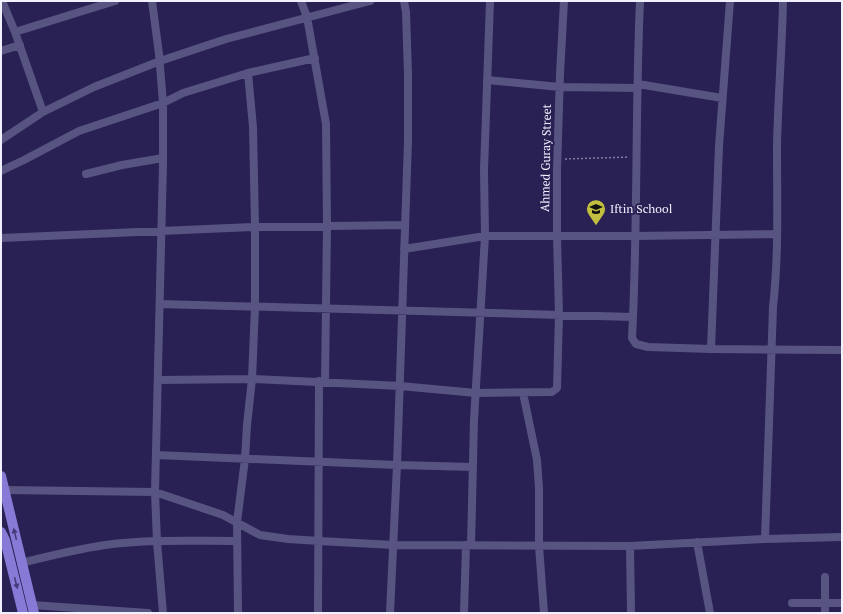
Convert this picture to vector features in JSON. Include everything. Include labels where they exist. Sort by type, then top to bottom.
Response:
[{"type":"main road","points":[[1,476],[2,492],[33,609]]},
{"type":"main road","points":[[1,532],[5,540],[24,613]]},
{"type":"street","points":[[2,1],[20,45],[43,112]]},
{"type":"street","points":[[15,32],[104,3],[115,1]]},
{"type":"street","points":[[152,1],[160,61],[163,103],[155,492],[157,542],[163,613]]},
{"type":"street","points":[[301,1],[307,17],[326,124],[326,309],[318,461],[318,613]]},
{"type":"street","points":[[1,140],[43,112],[94,87],[160,61],[226,39],[370,1]]},
{"type":"street","points":[[390,613],[398,465],[408,141],[408,74],[406,12],[404,1]]},
{"type":"street","points":[[464,613],[469,545],[485,236],[484,170],[490,1]]},
{"type":"street","name":"Ahmed Guray Street","points":[[158,380],[252,379],[400,386],[476,393],[552,392],[557,388],[559,315],[557,160],[564,1]]},
{"type":"street","points":[[640,1],[632,338],[636,344],[648,347],[842,350]]},
{"type":"street","points":[[711,349],[719,146],[730,1]]},
{"type":"street","points":[[765,539],[773,307],[777,275],[777,145],[783,1]]},
{"type":"street","points":[[1,51],[20,45]]},
{"type":"street","points":[[1,171],[79,131],[163,103],[183,93],[248,73],[315,58]]},
{"type":"street","points":[[238,613],[237,522],[245,459],[252,379],[255,306],[254,128],[248,73]]},
{"type":"street","points":[[487,80],[560,87],[638,86],[722,98]]},
{"type":"street","points":[[86,174],[122,165],[163,158]]},
{"type":"street","points":[[1,238],[255,227],[405,225]]},
{"type":"street","points":[[404,249],[485,236],[777,234]]},
{"type":"street","points":[[160,304],[633,317]]},
{"type":"street","points":[[523,393],[537,460],[539,488],[539,546],[544,613]]},
{"type":"street","points":[[156,455],[473,467]]},
{"type":"street","points":[[2,492],[155,492],[223,516],[260,534],[288,539],[318,541],[394,545],[630,546],[765,539],[842,537]]},
{"type":"street","points":[[21,562],[69,551],[106,545],[157,542],[237,541]]},
{"type":"street","points":[[697,542],[710,613]]},
{"type":"street","points":[[630,546],[631,613]]},
{"type":"street","points":[[824,577],[825,613]]},
{"type":"street","points":[[792,603],[842,603]]},
{"type":"street","points":[[33,609],[148,613]]},
{"type":"path","points":[[557,160],[637,157]]},
{"type":"place","name":"Iftin School","points":[[596,226]]}]
